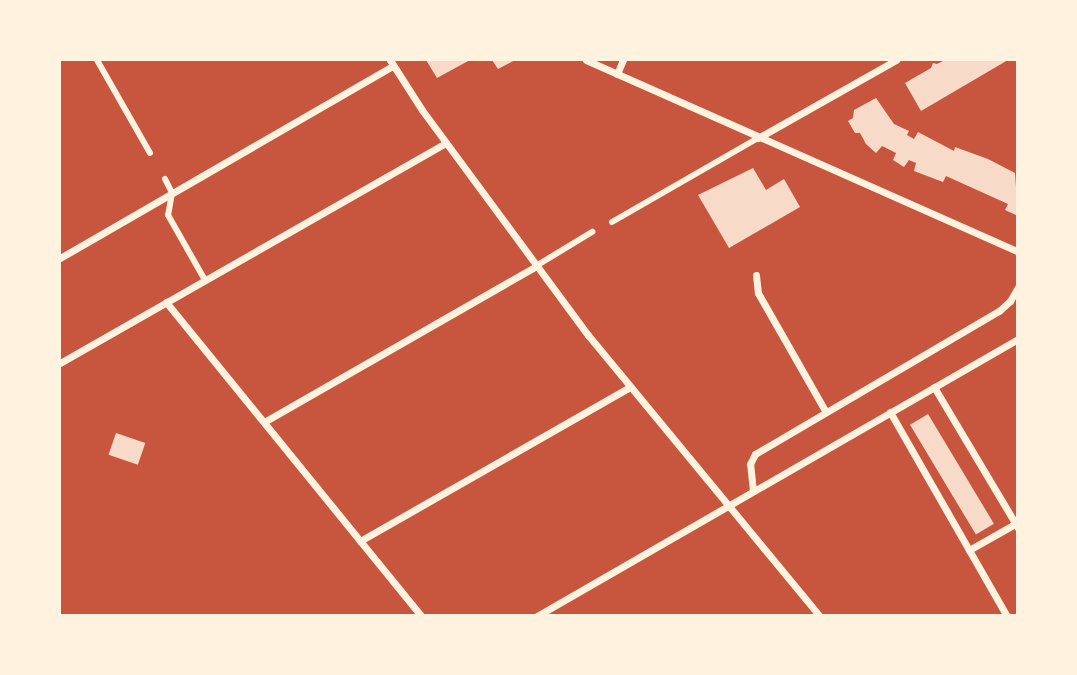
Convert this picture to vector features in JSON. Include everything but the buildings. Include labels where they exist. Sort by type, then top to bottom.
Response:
[{"type":"street","points":[[97,60],[150,153]]},
{"type":"street","points":[[586,60],[1017,251]]},
{"type":"street","points":[[617,74],[624,60]]},
{"type":"street","points":[[612,222],[896,60]]},
{"type":"street","points":[[60,257],[268,138],[391,63],[536,266],[630,387],[820,615]]},
{"type":"street","points":[[60,363],[446,143]]},
{"type":"street","points":[[165,179],[172,193],[168,215],[205,281]]},
{"type":"street","points":[[264,422],[592,232]]},
{"type":"street","points":[[756,275],[758,293],[826,412]]},
{"type":"street","points":[[753,491],[750,464],[754,454],[999,310],[1010,301],[1017,287]]},
{"type":"street","points":[[166,302],[421,615]]},
{"type":"street","points":[[537,615],[1017,339]]},
{"type":"street","points":[[360,541],[630,387]]},
{"type":"street","points":[[934,387],[1016,526],[969,550]]},
{"type":"street","points":[[890,412],[1007,615]]}]
